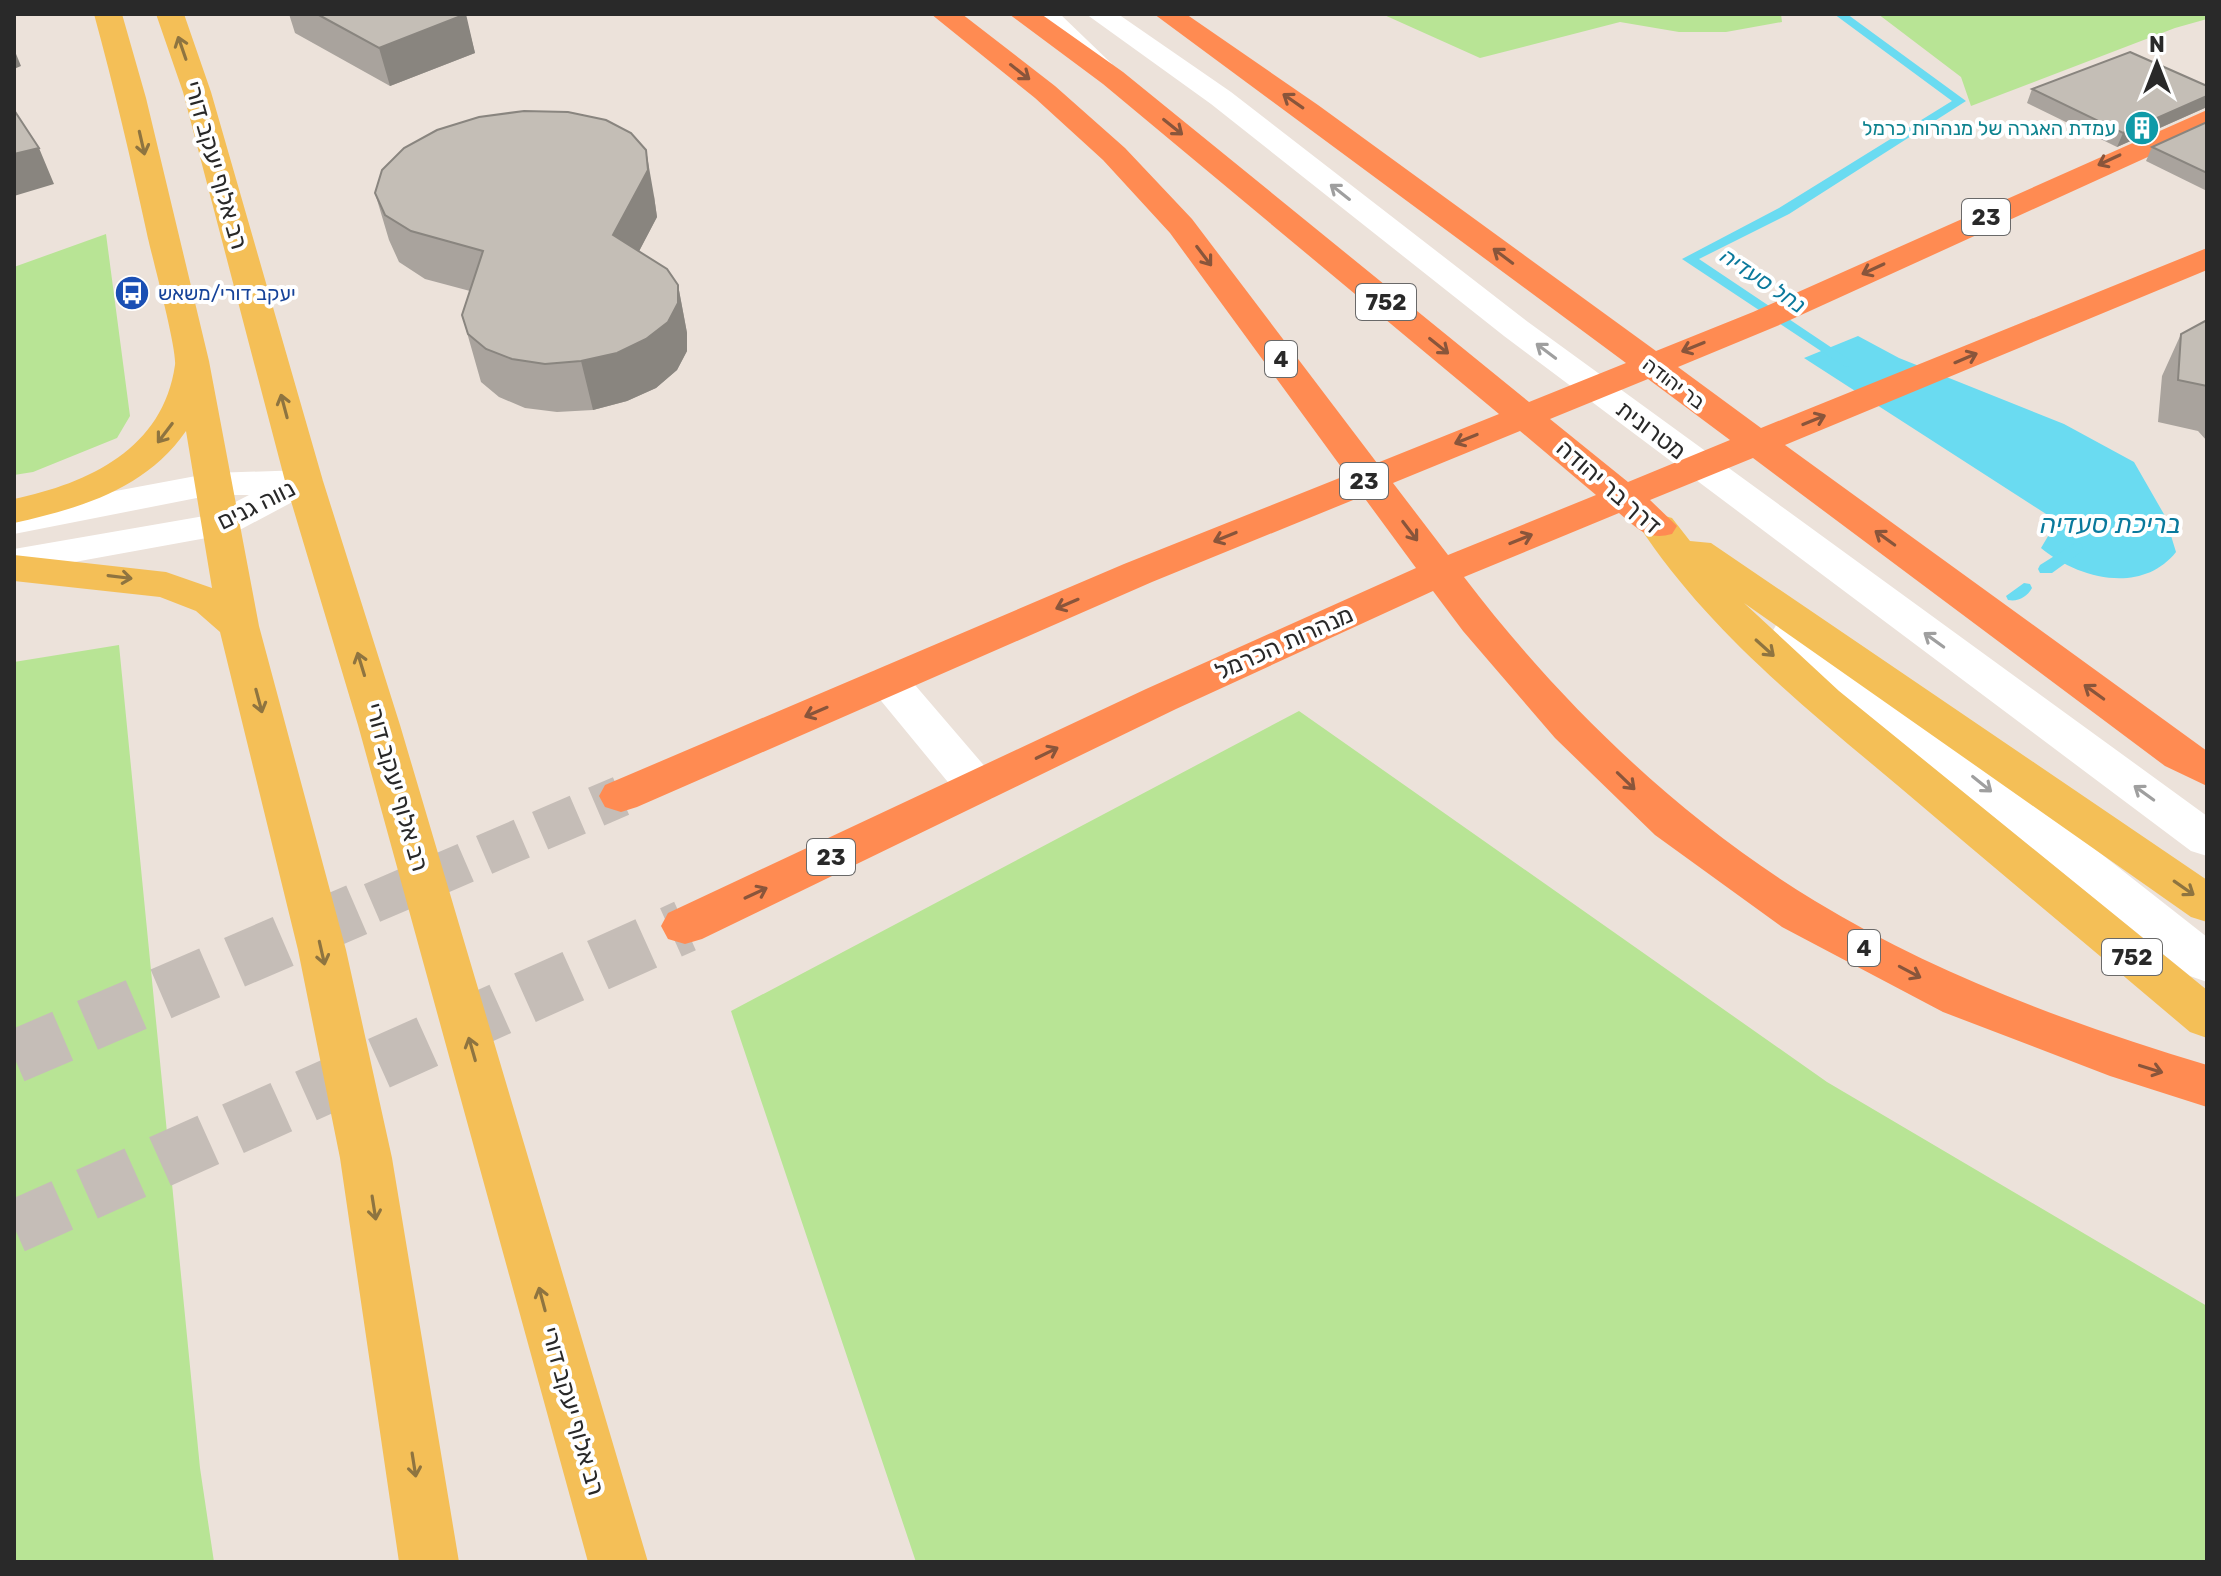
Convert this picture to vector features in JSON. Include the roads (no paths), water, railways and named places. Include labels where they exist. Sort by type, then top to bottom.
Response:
[{"type":"highway","name":"4","points":[[945,14],[1045,92],[1114,154],[1181,226],[1477,622],[1570,727],[1671,823],[1799,914],[1960,998],[2128,1062],[2207,1086]]},
{"type":"highway","name":"דרך בר יהודה","points":[[1023,14],[1113,78],[1658,526]]},
{"type":"highway","name":"בר יהודה","points":[[1168,14],[1308,111],[2198,767]]},
{"type":"highway","name":"23","points":[[621,796],[1138,573],[1765,319],[2207,119]]},
{"type":"highway","name":"מנהרות הכרמל","points":[[685,926],[1161,699],[1449,569],[2207,258]]},
{"type":"main road","points":[[108,14],[132,98],[192,361],[239,626],[322,950],[366,1158],[429,1562]]},
{"type":"main road","name":"רב אלוף יעקב דורי","points":[[170,14],[197,92],[304,481],[379,725],[592,1481],[618,1562]]},
{"type":"main road","points":[[14,511],[89,488],[142,458],[169,429],[192,361]]},
{"type":"main road","points":[[1658,526],[2207,904]]},
{"type":"main road","name":"דרך בר יהודה","points":[[1658,526],[1702,583],[1745,629],[1812,691],[2056,897],[2207,1018]]},
{"type":"main road","points":[[14,568],[166,585],[210,602],[239,626]]},
{"type":"street","points":[[1044,14],[1113,78]]},
{"type":"street","name":"מטרונית","points":[[1100,14],[1221,98],[1516,329],[1820,557],[2207,839]]},
{"type":"street","name":"נווה גנים","points":[[14,522],[212,484],[304,481]]},
{"type":"street","name":"נווה גנים","points":[[14,561],[220,525],[304,481]]},
{"type":"street","points":[[1658,526],[2207,963]]},
{"type":"street","points":[[888,681],[977,787]]},
{"type":"water","name":"בריכת סעדיה","points":[[1858,336],[1899,358],[2064,424],[2134,462],[2165,516],[2176,552],[2146,574],[2128,578],[2091,574],[2056,559],[2041,548],[2057,521],[1804,358]]},
{"type":"waterway","name":"נחל סעדיה","points":[[1840,14],[1960,101],[1784,211],[1689,259],[1845,363]]},
{"type":"waterway","name":"נחל סעדיה","points":[[2046,569],[2075,548]]},
{"type":"waterway","name":"נחל סעדיה","points":[[2014,596],[2024,588]]},
{"type":"tunnel","points":[[372,903],[621,796]]},
{"type":"tunnel","points":[[14,1057],[377,901]]},
{"type":"tunnel","points":[[14,1227],[685,926]]},
{"type":"place","name":"עמדת האגרה של מנהרות כרמל","points":[[2142,128]]},
{"type":"place","name":"יעקב דורי/משאש","points":[[132,293]]}]
